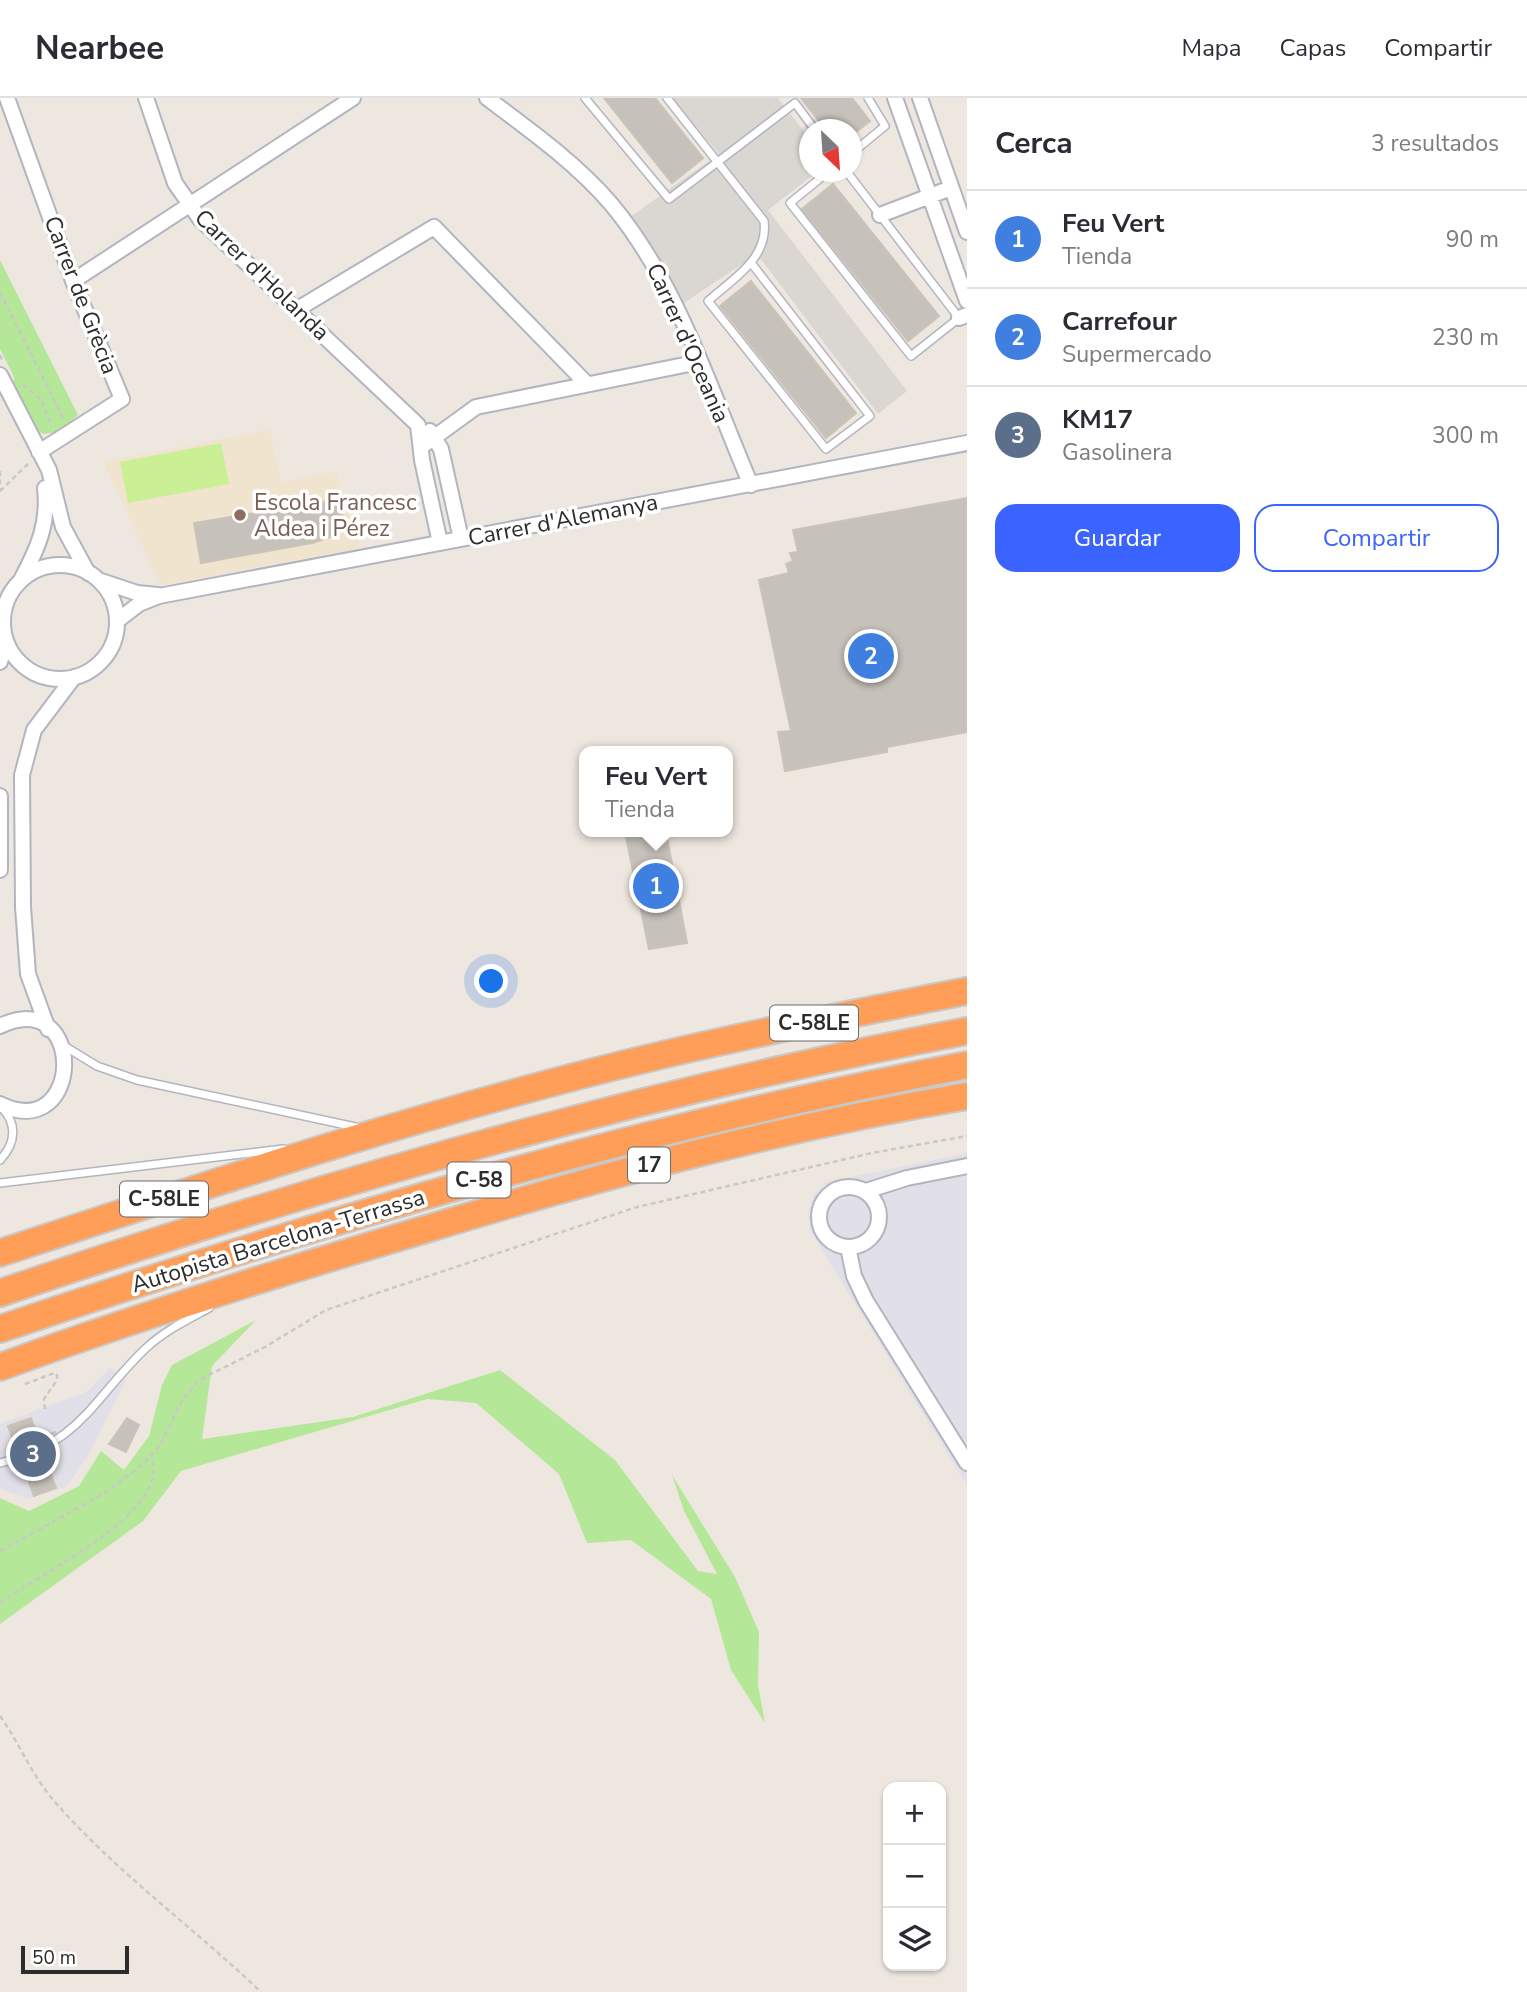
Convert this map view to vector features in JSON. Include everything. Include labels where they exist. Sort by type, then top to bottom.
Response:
[{"type":"highway","name":"C-58LE","points":[[0,1254],[382,1131],[662,1055],[967,991]]},
{"type":"highway","name":"Autopista Barcelona-Terrassa","points":[[0,1293],[208,1224],[507,1137],[725,1082],[967,1031]]},
{"type":"highway","name":"Autopista Barcelona-Terrassa","points":[[0,1329],[220,1257],[513,1170],[747,1111],[967,1065]]},
{"type":"highway","name":"17","points":[[0,1367],[114,1325],[550,1191],[672,1160],[967,1096]]},
{"type":"street","name":"Carrer de Grècia","points":[[7,98],[73,281],[122,399],[39,453]]},
{"type":"street","name":"Carrer d'Holanda","points":[[146,98],[175,183],[190,206],[220,241],[418,425],[436,437]]},
{"type":"street","points":[[73,281],[353,98]]},
{"type":"street","name":"Carrer d'Oceania","points":[[487,98],[565,160],[611,204],[650,258],[671,296],[751,485]]},
{"type":"street","points":[[895,98],[967,301]]},
{"type":"street","points":[[920,98],[967,232]]},
{"type":"street","points":[[880,215],[951,188]]},
{"type":"street","points":[[296,310],[434,227],[587,384]]},
{"type":"street","points":[[421,447],[476,407],[699,362]]},
{"type":"street","points":[[3,371],[49,470],[63,527],[88,573]]},
{"type":"street","points":[[418,425],[440,543]]},
{"type":"street","points":[[436,437],[447,470],[461,539]]},
{"type":"street","name":"Carrer d'Alemanya","points":[[117,621],[139,604],[159,596],[967,443]]},
{"type":"street","points":[[0,662],[6,641],[4,613],[8,600],[39,545],[47,517],[39,453]]},
{"type":"street","points":[[6,641],[25,667],[38,674],[61,679],[74,677],[99,664],[109,652],[117,621],[114,604],[101,581],[73,566],[52,566],[33,572],[20,582]]},
{"type":"street","name":"Carrer d'Alemanya","points":[[101,581],[159,596]]},
{"type":"street","points":[[0,1105],[13,1109],[30,1109],[52,1098],[65,1077],[66,1060],[61,1044],[48,1029],[32,987],[27,958],[22,775],[34,730],[74,677]]},
{"type":"street","points":[[0,796],[0,870]]},
{"type":"street","points":[[0,1026],[28,1021],[48,1029]]},
{"type":"street","points":[[866,1191],[907,1178],[967,1166]]},
{"type":"street","points":[[854,1186],[866,1191],[879,1209],[877,1228],[862,1244],[848,1247],[836,1245],[822,1233],[818,1210],[826,1196],[839,1187],[854,1186]]},
{"type":"street","points":[[848,1247],[853,1276],[866,1301],[967,1463]]},
{"type":"lane","points":[[585,98],[669,199],[793,101],[807,119]]},
{"type":"lane","points":[[667,98],[764,221],[766,236],[752,264],[708,301],[827,449],[870,416],[752,264]]},
{"type":"lane","points":[[862,145],[885,126],[868,98]]},
{"type":"lane","points":[[816,182],[790,203],[911,356],[963,316],[855,182]]},
{"type":"lane","points":[[61,1044],[97,1066],[137,1080],[382,1131]]},
{"type":"lane","points":[[0,1105],[7,1112],[14,1135],[8,1152],[0,1160]]},
{"type":"lane","points":[[0,1183],[286,1148],[330,1147]]},
{"type":"lane","points":[[239,1296],[279,1283],[336,1256]]},
{"type":"lane","points":[[0,1463],[33,1454],[75,1428],[147,1347],[172,1328],[217,1305]]},
{"type":"path","points":[[0,292],[70,431],[52,434],[49,416],[42,400],[22,385]]},
{"type":"path","points":[[0,355],[3,371]]},
{"type":"path","points":[[0,491],[39,453]]},
{"type":"path","points":[[0,471],[0,491]]},
{"type":"path","points":[[0,1551],[116,1487],[152,1457],[186,1393],[199,1380],[339,1304],[637,1207],[872,1153],[967,1136]]},
{"type":"path","points":[[25,1384],[57,1372],[57,1380],[44,1399],[45,1409]]},
{"type":"path","points":[[0,1603],[115,1526],[131,1511],[150,1487],[153,1475],[152,1457]]},
{"type":"path","points":[[0,1716],[24,1760],[56,1804],[160,1903],[261,1992]]},
{"type":"shaded area","points":[[672,98],[778,98],[799,125],[799,182],[804,182],[768,210],[907,391],[878,414],[757,254],[684,303],[660,260],[630,217],[719,154]]},
{"type":"shaded area","name":"Escola Francesc Aldea i Pérez","points":[[270,430],[281,482],[336,472],[361,548],[161,585],[103,462]]},
{"type":"shaded area","points":[[967,1153],[967,1485],[811,1232],[808,1215],[814,1194],[827,1182]]},
{"type":"shaded area","points":[[110,1368],[126,1380],[89,1454],[67,1486],[29,1499],[0,1489],[0,1424],[88,1391]]},
{"type":"green space","points":[[0,260],[78,415],[58,432],[43,434],[31,426],[13,387],[14,377],[0,349]]},
{"type":"green space","points":[[221,443],[229,484],[128,503],[120,462]]},
{"type":"green space","points":[[256,1320],[212,1366],[202,1439],[353,1417],[500,1370],[615,1460],[698,1571],[717,1574],[684,1511],[672,1475],[735,1577],[759,1632],[758,1685],[765,1723],[731,1670],[711,1599],[631,1540],[587,1543],[559,1474],[476,1403],[427,1399],[181,1471],[143,1521],[0,1624],[0,1498],[29,1511],[79,1486],[101,1451],[124,1470],[149,1436],[162,1385],[172,1365]]},
{"type":"building","points":[[604,98],[655,98],[703,158],[672,183]]},
{"type":"building","points":[[801,98],[852,98],[870,121],[862,127],[862,119],[817,119]]},
{"type":"building","points":[[833,184],[939,316],[908,341],[802,209]]},
{"type":"building","points":[[751,281],[856,413],[826,438],[720,306]]},
{"type":"building","points":[[967,498],[967,732],[887,747],[887,752],[785,771],[778,732],[791,731],[759,580],[789,573],[786,564],[793,561],[790,553],[798,552],[793,530]]},
{"type":"building","points":[[328,501],[335,504],[343,516],[343,525],[334,536],[312,543],[201,563],[194,523]]},
{"type":"building","points":[[626,837],[667,837],[687,943],[649,949]]},
{"type":"building","points":[[31,1418],[38,1438],[56,1432],[17,1451],[8,1426]]},
{"type":"building","points":[[127,1418],[139,1425],[126,1452],[109,1444]]},
{"type":"building","points":[[43,1454],[56,1488],[34,1496],[22,1463]]},
{"type":"place","name":"Escola Francesc Aldea i Pérez","points":[[240,515]]},
{"type":"place","name":"Carrefour","points":[[871,656]]},
{"type":"place","name":"Feu Vert","points":[[656,886]]},
{"type":"place","name":"KM17","points":[[33,1454]]}]
